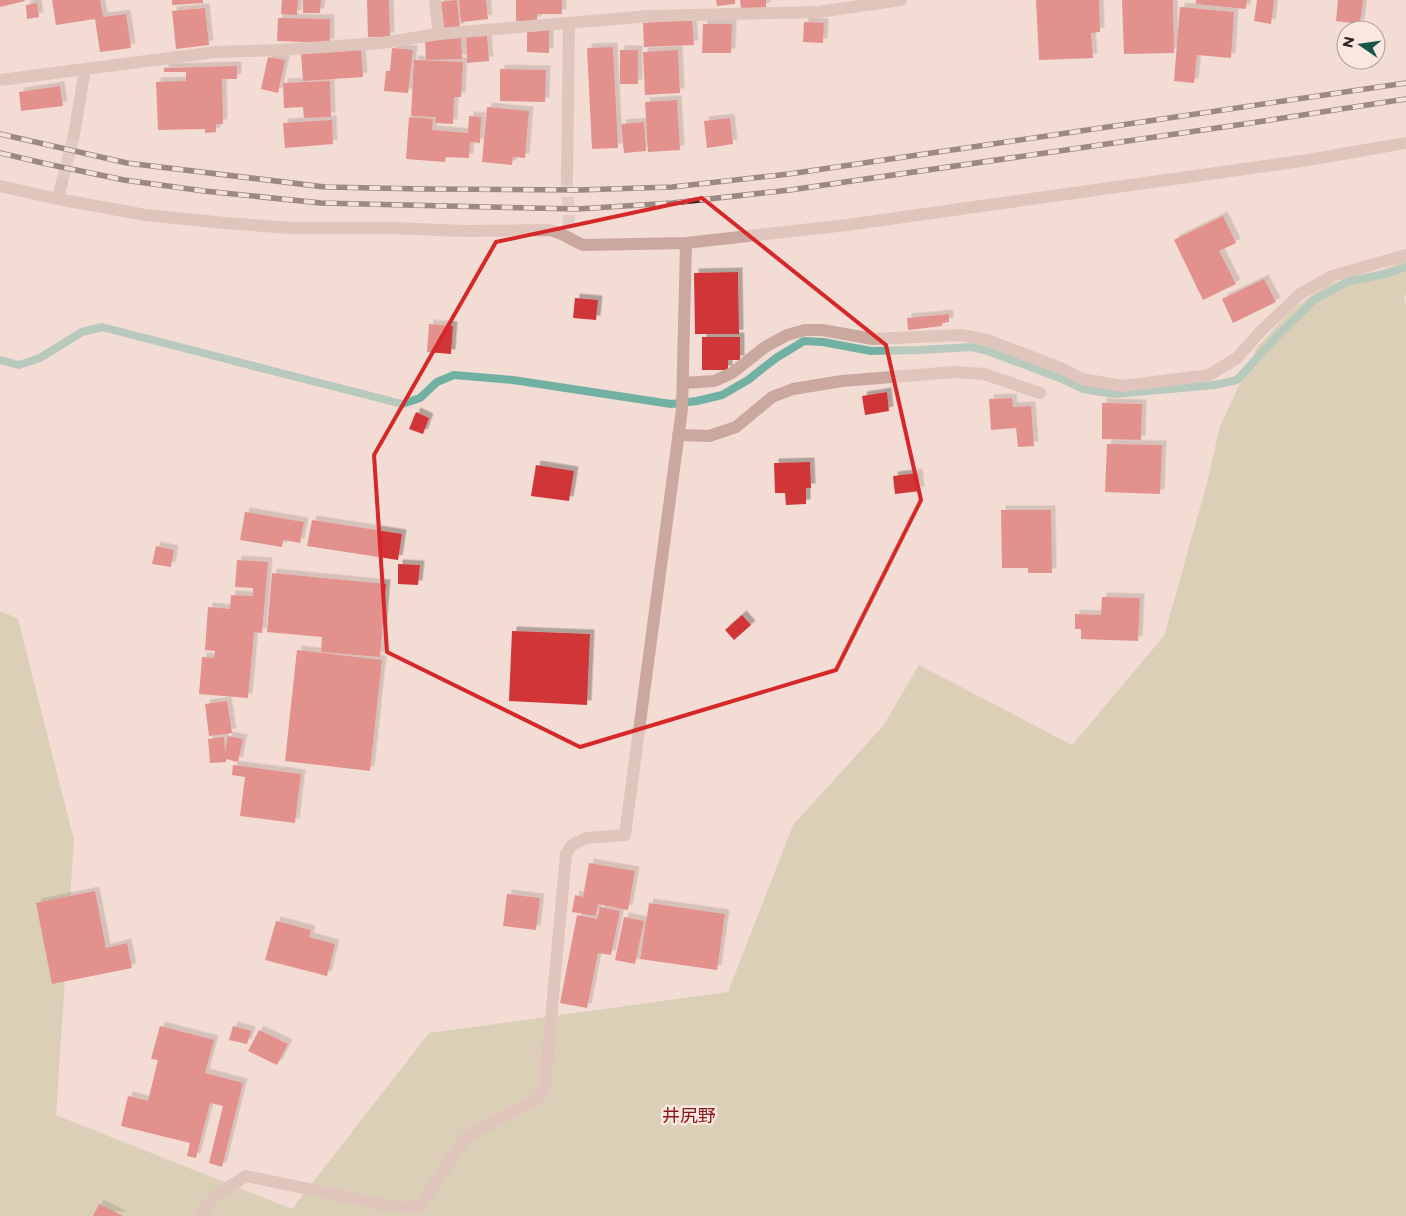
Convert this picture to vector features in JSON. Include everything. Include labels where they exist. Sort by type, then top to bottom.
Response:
[{"type":"street","points":[[435,0],[439,34]]},
{"type":"street","points":[[0,80],[216,52],[381,43],[439,34],[650,16],[818,12],[897,0]]},
{"type":"street","points":[[567,179],[569,24]]},
{"type":"street","points":[[74,134],[85,69]]},
{"type":"street","points":[[0,186],[145,215],[291,228],[393,228],[464,231],[553,230],[569,231],[577,243],[584,245],[686,243],[847,225],[1139,185],[1308,160],[1406,143]]},
{"type":"street","points":[[58,199],[62,182]]},
{"type":"street","points":[[199,1216],[215,1196],[246,1176],[400,1208],[420,1206],[465,1138],[540,1097],[545,1085],[566,854],[572,845],[586,838],[625,835],[682,403],[686,243]]},
{"type":"street","points":[[683,383],[714,381],[732,374],[765,347],[787,335],[805,330],[822,330],[873,339],[961,335],[987,340],[1061,368],[1082,379],[1123,386],[1210,375],[1237,358],[1260,332],[1300,294],[1332,276],[1406,255]]},
{"type":"street","points":[[678,435],[709,436],[736,427],[772,397],[793,389],[842,381],[954,372],[984,374],[1040,393]]},
{"type":"highlighted area","points":[[702,198],[886,345],[921,500],[836,670],[580,747],[387,652],[374,455],[496,242]]},
{"type":"green space","points":[[1406,261],[1406,295],[1404,296],[1406,306],[1406,1216],[0,1216],[0,611],[18,619],[74,840],[56,1115],[292,1209],[429,1033],[728,992],[793,825],[883,726],[919,665],[1072,745],[1164,636],[1207,483],[1220,426],[1257,347],[1293,309],[1326,285]]},
{"type":"building","points":[[0,0],[24,0],[25,1],[0,7]]},
{"type":"building","points":[[52,0],[100,0],[103,17],[126,14],[131,48],[100,52],[95,19],[56,25]]},
{"type":"building","points":[[172,0],[203,0],[203,3],[172,5]]},
{"type":"building","points":[[282,0],[298,0],[297,15],[281,14]]},
{"type":"building","points":[[303,0],[321,0],[320,13],[303,13]]},
{"type":"building","points":[[367,0],[389,0],[390,37],[368,37]]},
{"type":"building","points":[[457,0],[460,28],[442,30],[439,2]]},
{"type":"building","points":[[459,0],[486,0],[488,19],[461,22]]},
{"type":"building","points":[[516,0],[562,0],[562,14],[537,14],[537,21],[516,21]]},
{"type":"building","points":[[716,0],[735,0],[735,4],[717,6]]},
{"type":"building","points":[[740,0],[766,0],[766,7],[741,9]]},
{"type":"building","points":[[1036,0],[1099,0],[1100,32],[1091,33],[1093,58],[1039,60]]},
{"type":"building","points":[[1122,0],[1173,0],[1174,53],[1124,54]]},
{"type":"building","points":[[1196,0],[1247,0],[1246,9],[1196,4]]},
{"type":"building","points":[[1257,0],[1274,0],[1271,24],[1254,21]]},
{"type":"building","points":[[1338,0],[1363,0],[1360,20],[1336,20]]},
{"type":"building","points":[[37,3],[39,17],[27,19],[26,5]]},
{"type":"building","points":[[1180,7],[1234,12],[1231,58],[1197,55],[1194,83],[1174,81]]},
{"type":"building","points":[[205,8],[209,45],[176,49],[172,11]]},
{"type":"building","points":[[278,18],[330,19],[330,43],[277,41]]},
{"type":"building","points":[[692,20],[694,45],[644,47],[643,23]]},
{"type":"building","points":[[804,22],[824,23],[823,43],[803,42]]},
{"type":"building","points":[[703,24],[732,24],[731,53],[702,53]]},
{"type":"building","points":[[527,30],[549,30],[549,53],[527,52]]},
{"type":"building","points":[[487,36],[489,61],[467,63],[466,37]]},
{"type":"building","points":[[461,38],[462,59],[426,60],[425,39]]},
{"type":"building","points":[[613,47],[618,148],[592,149],[587,48]]},
{"type":"building","points":[[392,48],[413,50],[408,93],[384,91],[386,71],[390,71]]},
{"type":"building","points":[[361,50],[363,77],[303,81],[301,54]]},
{"type":"building","points":[[620,50],[638,50],[638,84],[620,84]]},
{"type":"building","points":[[678,50],[680,93],[645,95],[643,52]]},
{"type":"building","points":[[268,57],[285,60],[278,93],[261,89]]},
{"type":"building","points":[[414,60],[463,62],[461,97],[454,97],[453,124],[435,123],[436,117],[411,116]]},
{"type":"building","points":[[237,66],[237,79],[222,79],[223,124],[216,124],[216,132],[205,133],[205,129],[158,130],[156,82],[186,81],[186,72],[164,72],[164,68]]},
{"type":"building","points":[[500,69],[546,70],[545,102],[500,101]]},
{"type":"building","points":[[330,81],[331,117],[304,118],[303,107],[284,108],[283,83]]},
{"type":"building","points":[[60,86],[63,106],[21,111],[19,92]]},
{"type":"building","points":[[677,100],[680,150],[648,152],[645,102]]},
{"type":"building","points":[[487,107],[529,111],[525,158],[513,157],[512,165],[482,162]]},
{"type":"building","points":[[469,116],[481,117],[480,143],[470,142],[469,158],[446,157],[445,162],[406,159],[409,117],[433,119],[432,130],[468,133]]},
{"type":"building","points":[[730,118],[733,144],[707,148],[704,121]]},
{"type":"building","points":[[332,120],[333,144],[285,148],[283,123]]},
{"type":"building","points":[[644,122],[646,151],[624,153],[621,124]]},
{"type":"building","points":[[1223,216],[1236,243],[1219,251],[1236,284],[1203,300],[1174,240]]},
{"type":"building","points":[[738,272],[739,334],[695,334],[694,273]]},
{"type":"building","points":[[1264,279],[1276,302],[1233,323],[1222,299]]},
{"type":"building","points":[[575,298],[598,300],[596,320],[573,318]]},
{"type":"building","points":[[949,314],[949,322],[942,323],[942,326],[908,330],[907,318]]},
{"type":"building","points":[[429,324],[453,326],[451,354],[427,352]]},
{"type":"building","points":[[702,337],[740,337],[740,360],[728,360],[728,370],[702,370]]},
{"type":"building","points":[[887,392],[889,411],[865,415],[862,396]]},
{"type":"building","points":[[1012,398],[1013,407],[1031,406],[1034,446],[1018,447],[1016,428],[991,430],[989,399]]},
{"type":"building","points":[[1102,403],[1142,404],[1141,440],[1102,439]]},
{"type":"building","points":[[416,412],[429,418],[423,434],[409,429]]},
{"type":"building","points":[[1107,444],[1162,445],[1160,494],[1105,492]]},
{"type":"building","points":[[810,462],[811,488],[806,488],[806,504],[786,505],[785,493],[775,493],[774,463]]},
{"type":"building","points":[[536,465],[574,471],[569,501],[531,496]]},
{"type":"building","points":[[918,473],[920,491],[895,494],[893,476]]},
{"type":"building","points":[[1001,510],[1051,510],[1052,573],[1028,573],[1028,568],[1002,568]]},
{"type":"building","points":[[245,512],[304,522],[300,543],[283,540],[282,547],[240,540]]},
{"type":"building","points":[[312,520],[402,534],[398,560],[307,546]]},
{"type":"building","points":[[156,546],[174,550],[171,567],[152,564]]},
{"type":"building","points":[[237,560],[268,562],[262,633],[254,632],[248,698],[199,694],[202,657],[214,658],[215,651],[205,650],[208,607],[230,609],[231,595],[253,596],[253,588],[235,587]]},
{"type":"building","points":[[398,564],[420,565],[418,585],[398,584]]},
{"type":"building","points":[[272,573],[386,584],[380,657],[321,652],[322,637],[267,632]]},
{"type":"building","points":[[1102,597],[1140,598],[1138,641],[1081,639],[1081,629],[1075,629],[1075,614],[1101,615]]},
{"type":"building","points":[[742,615],[751,625],[734,640],[725,630]]},
{"type":"building","points":[[512,631],[590,634],[587,705],[509,701]]},
{"type":"building","points":[[297,650],[382,660],[370,771],[285,761]]},
{"type":"building","points":[[227,701],[232,733],[209,736],[205,704]]},
{"type":"building","points":[[228,736],[243,739],[238,762],[226,759],[226,762],[210,763],[208,739],[224,737],[225,752]]},
{"type":"building","points":[[233,765],[301,774],[295,823],[240,816],[245,777],[232,775]]},
{"type":"building","points":[[589,863],[635,871],[628,910],[598,904],[596,916],[572,912],[575,895],[583,897]]},
{"type":"building","points":[[95,891],[106,948],[127,943],[132,968],[52,984],[36,903]]},
{"type":"building","points":[[507,894],[540,898],[536,930],[503,926]]},
{"type":"building","points":[[649,903],[725,914],[717,970],[640,959]]},
{"type":"building","points":[[600,907],[620,911],[611,955],[598,953],[587,1008],[560,1003],[577,915],[597,919]]},
{"type":"building","points":[[624,917],[644,921],[635,964],[615,960]]},
{"type":"building","points":[[276,921],[311,930],[309,937],[335,944],[327,976],[265,960]]},
{"type":"building","points":[[160,1026],[214,1040],[205,1073],[243,1083],[222,1167],[209,1163],[223,1106],[210,1103],[196,1158],[187,1156],[190,1143],[121,1126],[128,1096],[148,1101],[158,1060],[151,1059]]},
{"type":"building","points":[[233,1026],[251,1031],[247,1044],[229,1040]]},
{"type":"building","points":[[259,1030],[288,1044],[277,1065],[248,1051]]},
{"type":"building","points":[[99,1204],[123,1216],[93,1216]]},
{"type":"waterway","points":[[0,360],[19,365],[40,358],[82,332],[102,327],[402,404],[420,398],[437,382],[454,375],[513,380],[671,404],[697,401],[722,395],[748,380],[776,358],[804,341],[823,342],[871,351],[972,347],[988,351],[1083,389],[1114,394],[1215,385],[1237,380],[1278,335],[1314,300],[1349,281],[1386,274],[1406,267]]},
{"type":"tunnel","points":[[62,182],[74,135]]},
{"type":"tunnel","points":[[567,179],[569,225]]},
{"type":"railway","points":[[0,134],[127,163],[325,187],[578,190],[672,187],[789,174],[1406,83]]},
{"type":"railway","points":[[0,153],[124,180],[204,191],[321,203],[577,209],[672,203],[790,190],[1406,99]]},
{"type":"district","name":"井尻野","points":[[689,1116]]}]
